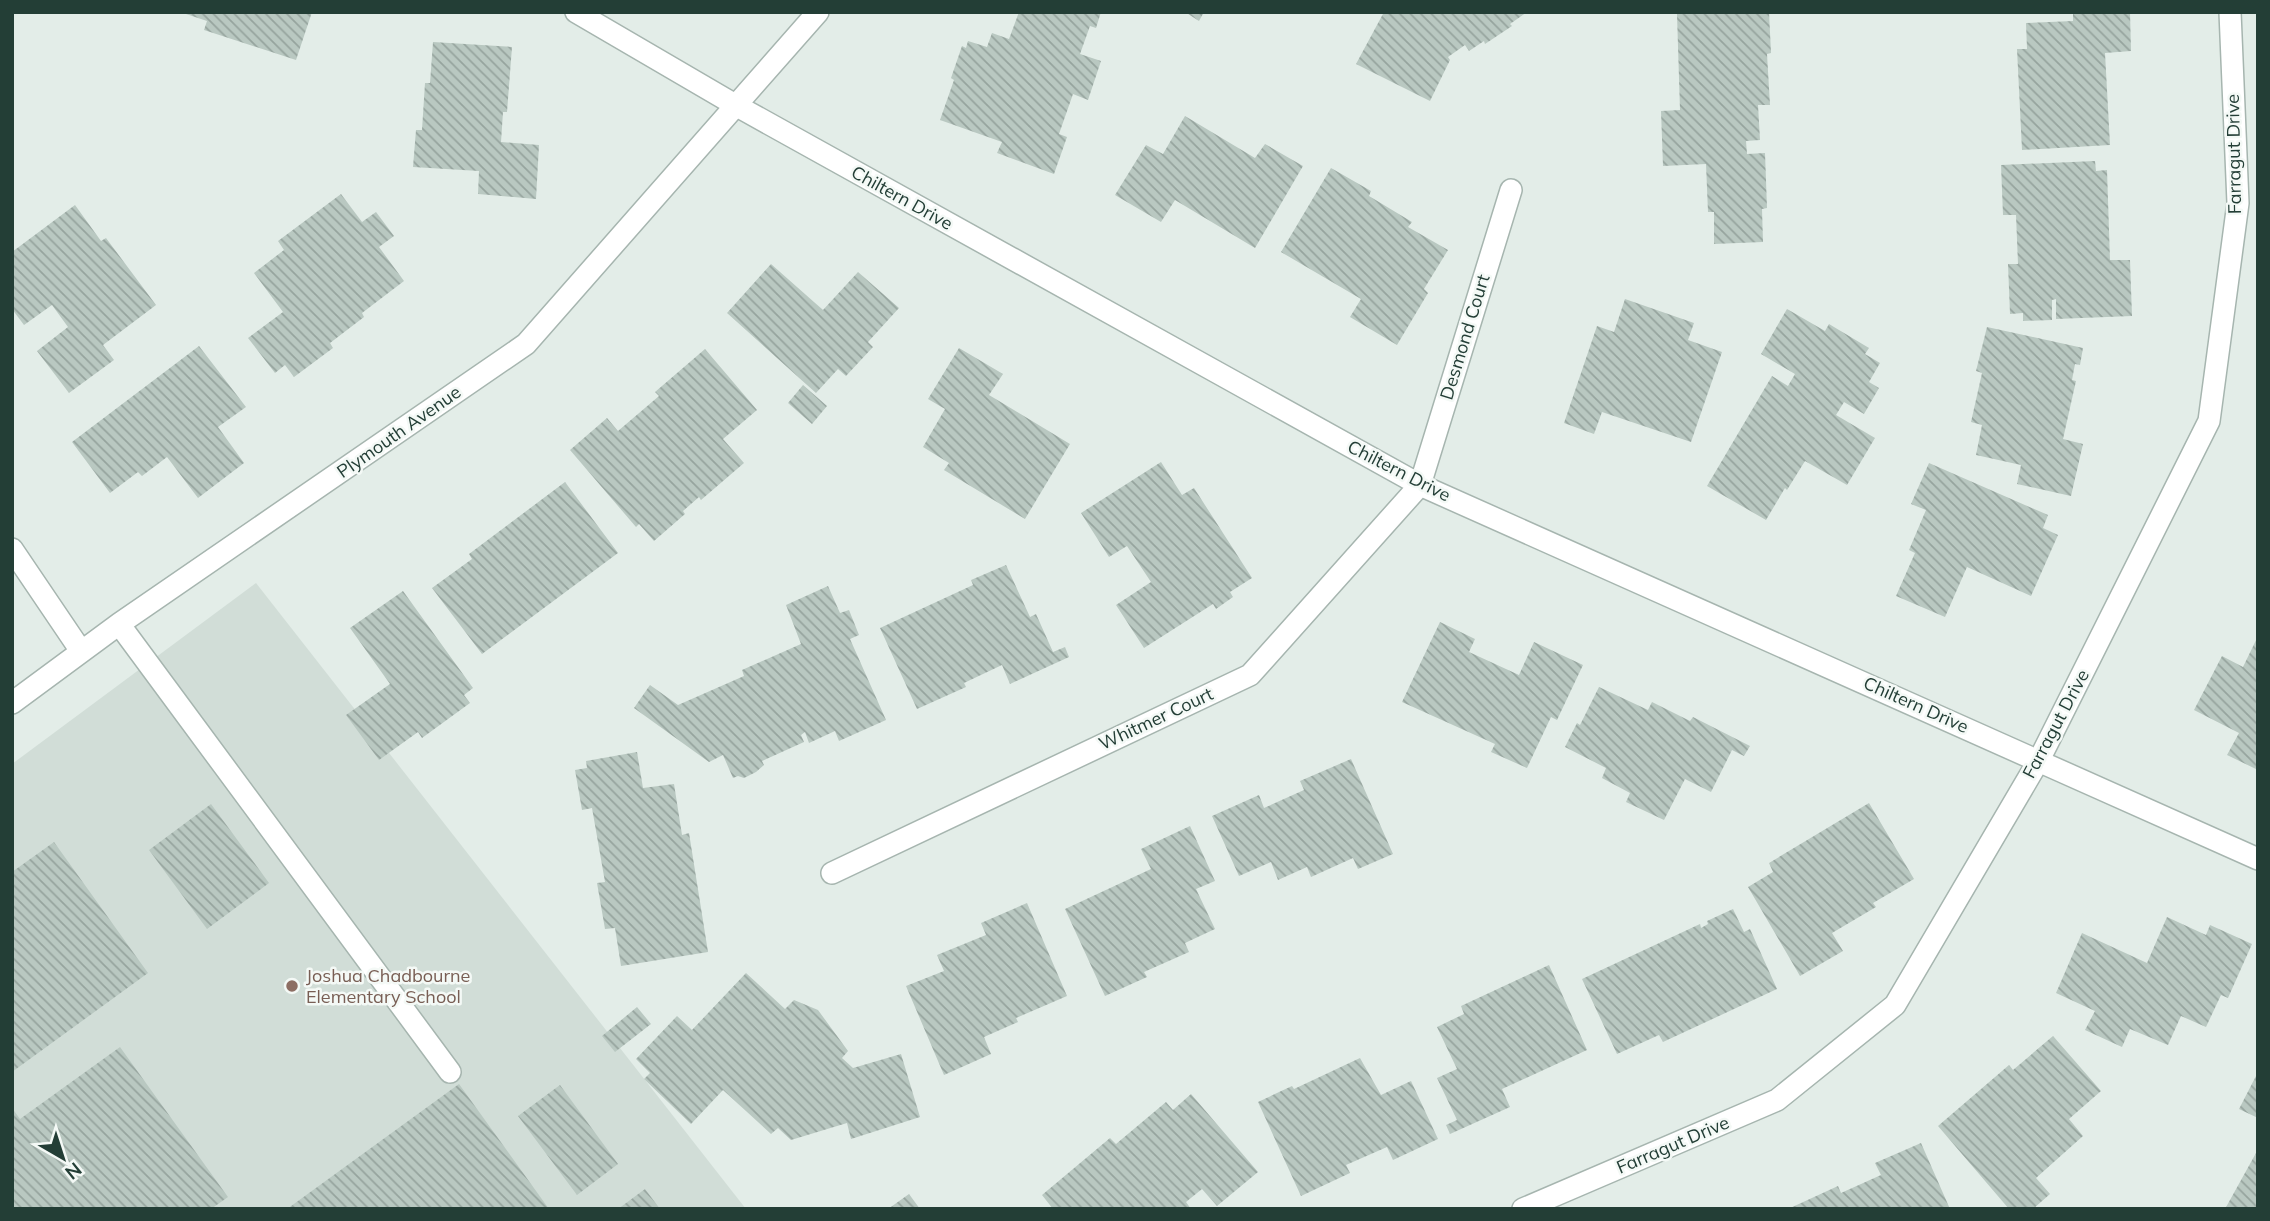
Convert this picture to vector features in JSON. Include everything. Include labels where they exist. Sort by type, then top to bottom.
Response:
[{"type":"street","name":"Chiltern Drive","points":[[576,12],[737,106],[1420,485],[2258,859]]},
{"type":"street","name":"Plymouth Avenue","points":[[12,703],[119,624],[526,344],[818,12]]},
{"type":"street","name":"Farragut Drive","points":[[1524,1209],[1777,1100],[1895,1005],[2039,760],[2209,421],[2238,203],[2230,12]]},
{"type":"street","name":"Desmond Court","points":[[1420,485],[1510,190]]},
{"type":"street","name":"Whitmer Court","points":[[832,873],[1251,675],[1420,485]]},
{"type":"street","points":[[12,549],[81,651]]},
{"type":"street","points":[[119,624],[450,1072]]},
{"type":"shaded area","name":"Joshua Chadbourne Elementary School","points":[[256,583],[746,1209],[12,1209],[12,764]]},
{"type":"building","points":[[180,12],[312,12],[296,60],[204,30],[207,21]]},
{"type":"building","points":[[1019,12],[1101,12],[1096,28],[1090,26],[1080,54],[1101,61],[1088,100],[1073,94],[1059,134],[1067,137],[1054,174],[997,153],[1002,142],[940,120],[962,46],[966,48],[968,41],[987,47],[992,33],[1009,39]]},
{"type":"building","points":[[1185,12],[1204,12],[1199,21]]},
{"type":"building","points":[[1384,12],[1527,12],[1485,44],[1484,41],[1469,51],[1465,45],[1448,57],[1450,60],[1430,101],[1356,64]]},
{"type":"building","points":[[1769,12],[1771,53],[1767,54],[1770,105],[1758,105],[1760,140],[1746,141],[1747,154],[1765,153],[1767,208],[1762,209],[1763,242],[1714,244],[1714,212],[1708,212],[1706,164],[1663,166],[1661,111],[1680,110],[1677,14]]},
{"type":"building","points":[[2073,12],[2130,12],[2131,51],[2105,53],[2110,145],[2022,150],[2017,49],[2027,49],[2026,23],[2073,21]]},
{"type":"building","points":[[433,42],[512,47],[507,112],[503,112],[501,142],[539,145],[536,199],[478,194],[479,171],[413,167],[416,130],[422,130],[425,83],[430,83]]},
{"type":"building","points":[[1185,116],[1255,158],[1265,144],[1303,166],[1255,248],[1175,200],[1161,222],[1115,195],[1146,145],[1163,154]]},
{"type":"building","points":[[2095,161],[2096,171],[2107,170],[2110,260],[2130,260],[2132,316],[2056,319],[2056,299],[2052,300],[2052,320],[2023,321],[2023,313],[2010,314],[2008,264],[2018,264],[2016,215],[2003,215],[2001,165]]},
{"type":"building","points":[[1331,168],[1371,191],[1369,196],[1412,222],[1408,227],[1448,250],[1424,289],[1428,293],[1397,345],[1350,317],[1361,299],[1281,252]]},
{"type":"building","points":[[341,194],[362,222],[376,212],[394,236],[379,247],[404,281],[362,313],[364,317],[330,343],[333,348],[294,377],[285,365],[275,373],[248,338],[283,312],[254,273],[284,250],[278,241]]},
{"type":"building","points":[[75,205],[101,241],[106,238],[156,305],[103,345],[114,360],[69,393],[37,351],[68,327],[52,305],[24,325],[12,309],[12,252]]},
{"type":"building","points":[[771,264],[823,310],[858,272],[899,308],[868,342],[873,347],[846,376],[838,369],[816,393],[727,313]]},
{"type":"building","points":[[1625,299],[1694,323],[1688,340],[1722,352],[1691,442],[1602,412],[1594,434],[1564,423],[1597,326],[1614,332]]},
{"type":"building","points":[[1787,309],[1825,331],[1829,324],[1869,348],[1865,354],[1880,363],[1869,382],[1879,388],[1864,414],[1844,402],[1836,415],[1875,438],[1847,485],[1805,461],[1766,520],[1707,486],[1772,376],[1788,386],[1795,374],[1761,354]]},
{"type":"building","points":[[1987,327],[2083,348],[2080,365],[2075,364],[2072,380],[2076,381],[2063,439],[2083,444],[2071,496],[2017,484],[2021,465],[1976,455],[1982,425],[1971,422],[1982,373],[1976,371]]},
{"type":"building","points":[[199,346],[246,407],[218,427],[244,463],[198,498],[167,457],[142,476],[138,472],[110,493],[72,442]]},
{"type":"building","points":[[959,348],[1003,374],[989,395],[1070,444],[1025,519],[944,470],[949,463],[923,447],[945,409],[928,399]]},
{"type":"building","points":[[705,349],[757,410],[723,439],[744,463],[701,500],[699,497],[683,511],[685,514],[654,541],[639,524],[636,527],[570,450],[607,418],[618,431],[659,396],[655,392]]},
{"type":"building","points":[[803,385],[827,406],[812,424],[788,403]]},
{"type":"building","points":[[1161,462],[1182,495],[1194,488],[1252,578],[1230,592],[1233,597],[1216,609],[1213,604],[1144,648],[1116,605],[1151,582],[1127,546],[1109,557],[1081,513]]},
{"type":"building","points":[[1929,463],[2048,515],[2043,528],[2058,535],[2031,596],[1967,567],[1945,617],[1896,596],[1915,553],[1909,550],[1926,510],[1911,504]]},
{"type":"building","points":[[565,482],[618,553],[482,654],[432,588],[472,559],[469,554]]},
{"type":"building","points":[[1006,565],[1030,617],[1036,614],[1053,652],[1065,647],[1069,657],[1010,684],[1002,665],[964,683],[966,687],[917,709],[880,628],[973,585],[971,580]]},
{"type":"building","points":[[828,586],[840,613],[849,610],[859,635],[850,639],[886,720],[839,741],[835,731],[809,743],[805,732],[801,735],[804,742],[762,761],[764,765],[756,772],[744,778],[733,778],[723,755],[709,762],[634,708],[650,685],[678,705],[744,676],[742,670],[801,644],[786,605]]},
{"type":"building","points":[[403,591],[473,688],[464,695],[470,703],[422,738],[418,732],[379,760],[346,715],[390,684],[350,628]]},
{"type":"building","points":[[1440,622],[1475,639],[1469,652],[1519,675],[1534,642],[1583,665],[1557,720],[1551,717],[1527,768],[1491,752],[1495,744],[1402,702]]},
{"type":"building","points":[[2258,636],[2258,770],[2227,755],[2239,733],[2194,710],[2222,656],[2243,667]]},
{"type":"building","points":[[1599,687],[1648,710],[1652,702],[1690,721],[1693,717],[1750,746],[1744,756],[1732,750],[1711,792],[1685,779],[1664,820],[1626,802],[1630,793],[1602,778],[1606,768],[1565,747],[1577,723],[1580,725]]},
{"type":"building","points":[[637,752],[643,788],[674,784],[682,835],[689,833],[708,952],[621,966],[615,928],[605,929],[597,883],[605,882],[592,808],[582,810],[575,770],[587,768],[586,761]]},
{"type":"building","points":[[1351,759],[1393,854],[1358,869],[1353,858],[1311,877],[1307,867],[1278,880],[1271,862],[1239,876],[1212,816],[1259,795],[1264,808],[1304,790],[1300,781]]},
{"type":"building","points":[[1869,803],[1914,879],[1873,903],[1876,907],[1832,933],[1843,951],[1800,976],[1748,887],[1773,872],[1769,863]]},
{"type":"building","points":[[211,804],[269,883],[207,929],[149,850]]},
{"type":"building","points":[[1190,826],[1215,881],[1196,889],[1215,929],[1185,943],[1189,952],[1144,972],[1147,977],[1105,996],[1065,909],[1151,869],[1141,849]]},
{"type":"building","points":[[54,842],[148,973],[12,1072],[12,872]]},
{"type":"building","points":[[1027,903],[1067,996],[1016,1018],[1018,1022],[984,1037],[991,1054],[944,1075],[906,986],[944,971],[937,955],[986,935],[981,923]]},
{"type":"building","points":[[1733,909],[1744,932],[1750,929],[1777,989],[1663,1042],[1659,1035],[1617,1054],[1582,979],[1700,924],[1701,928],[1708,924],[1707,921]]},
{"type":"building","points":[[2167,917],[2206,935],[2210,925],[2252,944],[2228,998],[2221,995],[2206,1027],[2181,1016],[2168,1045],[2130,1029],[2122,1047],[2085,1030],[2095,1011],[2056,993],[2082,933],[2147,963]]},
{"type":"building","points":[[1549,965],[1587,1050],[1502,1089],[1510,1107],[1450,1134],[1446,1125],[1457,1120],[1437,1078],[1457,1069],[1437,1027],[1464,1014],[1461,1006]]},
{"type":"building","points":[[746,973],[785,1009],[794,1000],[818,1010],[848,1051],[842,1058],[853,1068],[901,1054],[920,1117],[851,1139],[847,1123],[791,1140],[778,1128],[771,1134],[723,1090],[691,1124],[644,1079],[650,1073],[636,1059],[677,1016],[692,1030]]},
{"type":"building","points":[[637,1007],[651,1024],[615,1052],[602,1036]]},
{"type":"building","points":[[2053,1036],[2101,1091],[2069,1119],[2083,1136],[2036,1178],[2050,1194],[2033,1209],[2009,1209],[1938,1126],[2009,1065],[2013,1070]]},
{"type":"building","points":[[120,1047],[228,1197],[211,1209],[12,1209],[12,1108],[20,1119]]},
{"type":"building","points":[[1360,1058],[1381,1095],[1411,1081],[1438,1139],[1393,1160],[1387,1147],[1346,1165],[1350,1173],[1301,1196],[1258,1102],[1292,1086],[1294,1089]]},
{"type":"building","points":[[2256,1076],[2258,1077],[2258,1118],[2239,1109]]},
{"type":"building","points":[[459,1084],[549,1209],[287,1209]]},
{"type":"building","points":[[560,1085],[618,1164],[577,1195],[518,1116]]},
{"type":"building","points":[[1191,1094],[1258,1172],[1217,1206],[1202,1189],[1186,1202],[1191,1209],[1053,1209],[1042,1195],[1110,1138],[1116,1144],[1166,1102],[1173,1110]]},
{"type":"building","points":[[1921,1143],[1950,1209],[1788,1209],[1838,1186],[1841,1193],[1881,1175],[1875,1163]]},
{"type":"building","points":[[2256,1153],[2258,1209],[2225,1209]]},
{"type":"building","points":[[645,1189],[660,1209],[618,1209]]},
{"type":"building","points":[[909,1194],[920,1209],[888,1209]]},
{"type":"place","name":"Joshua Chadbourne Elementary School","points":[[292,986]]}]
